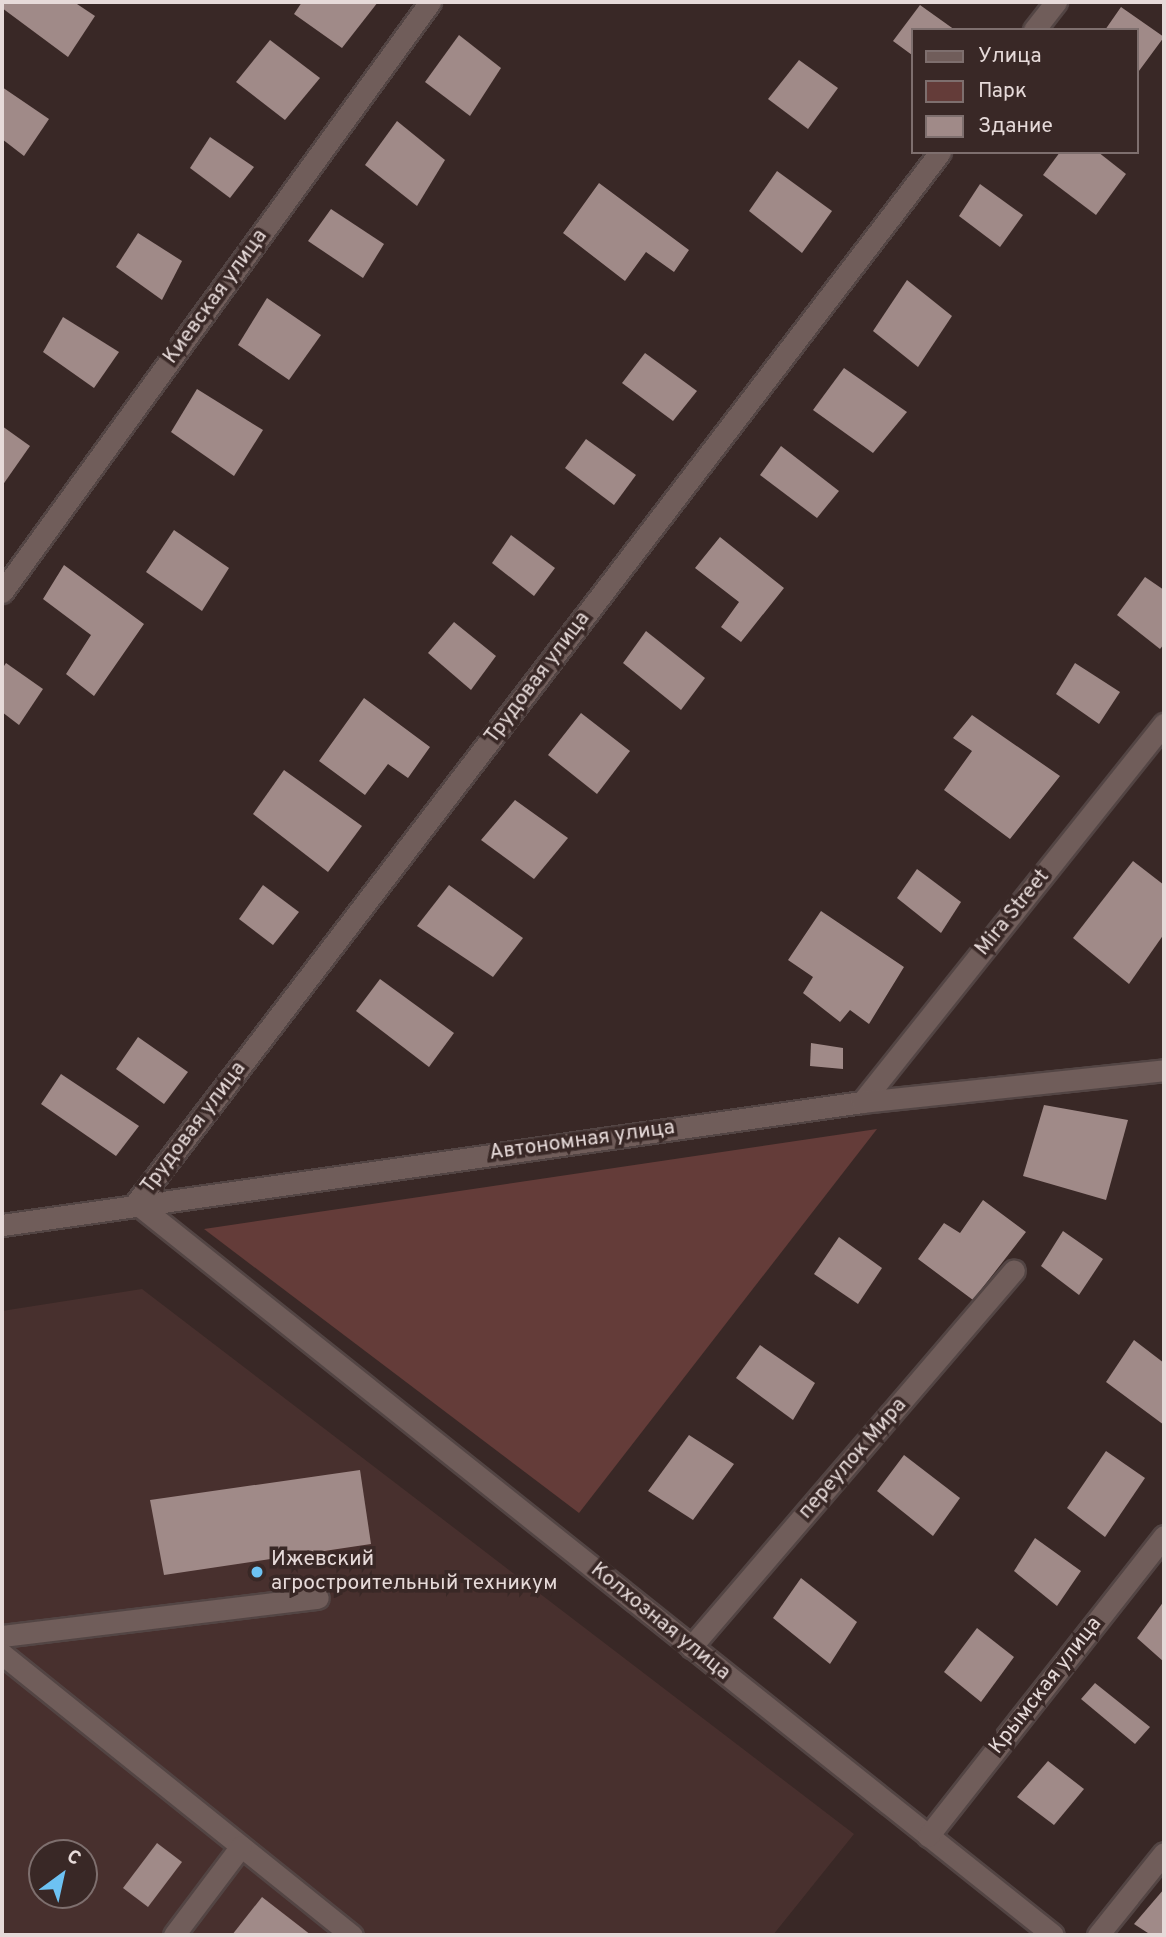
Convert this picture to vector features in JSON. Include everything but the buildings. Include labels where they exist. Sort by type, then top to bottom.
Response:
[{"type":"street","name":"Киевская улица","points":[[2,592],[430,2]]},
{"type":"street","points":[[1036,28],[1056,2]]},
{"type":"street","name":"Трудовая улица","points":[[136,1203],[938,154]]},
{"type":"street","name":"Mira Street","points":[[862,1102],[1164,724]]},
{"type":"street","name":"Автономная улица","points":[[2,1225],[136,1203],[862,1102],[1164,1070]]},
{"type":"street","name":"Колхозная улица","points":[[136,1203],[1053,1935]]},
{"type":"street","name":"переулок Мира","points":[[691,1647],[1014,1270]]},
{"type":"street","name":"Крымская улица","points":[[928,1836],[1164,1536]]},
{"type":"street","points":[[2,1636],[318,1598]]},
{"type":"street","points":[[2,1654],[352,1935]]},
{"type":"street","points":[[174,1935],[241,1846]]},
{"type":"street","points":[[1098,1935],[1164,1853]]},
{"type":"shaded area","name":"Ижевский агростроительный техникум","points":[[142,1289],[854,1834],[773,1935],[2,1935],[2,1311]]},
{"type":"green space","points":[[877,1129],[579,1513],[204,1229]]},
{"type":"place","name":"Ижевский агростроительный техникум","points":[[257,1572]]}]
